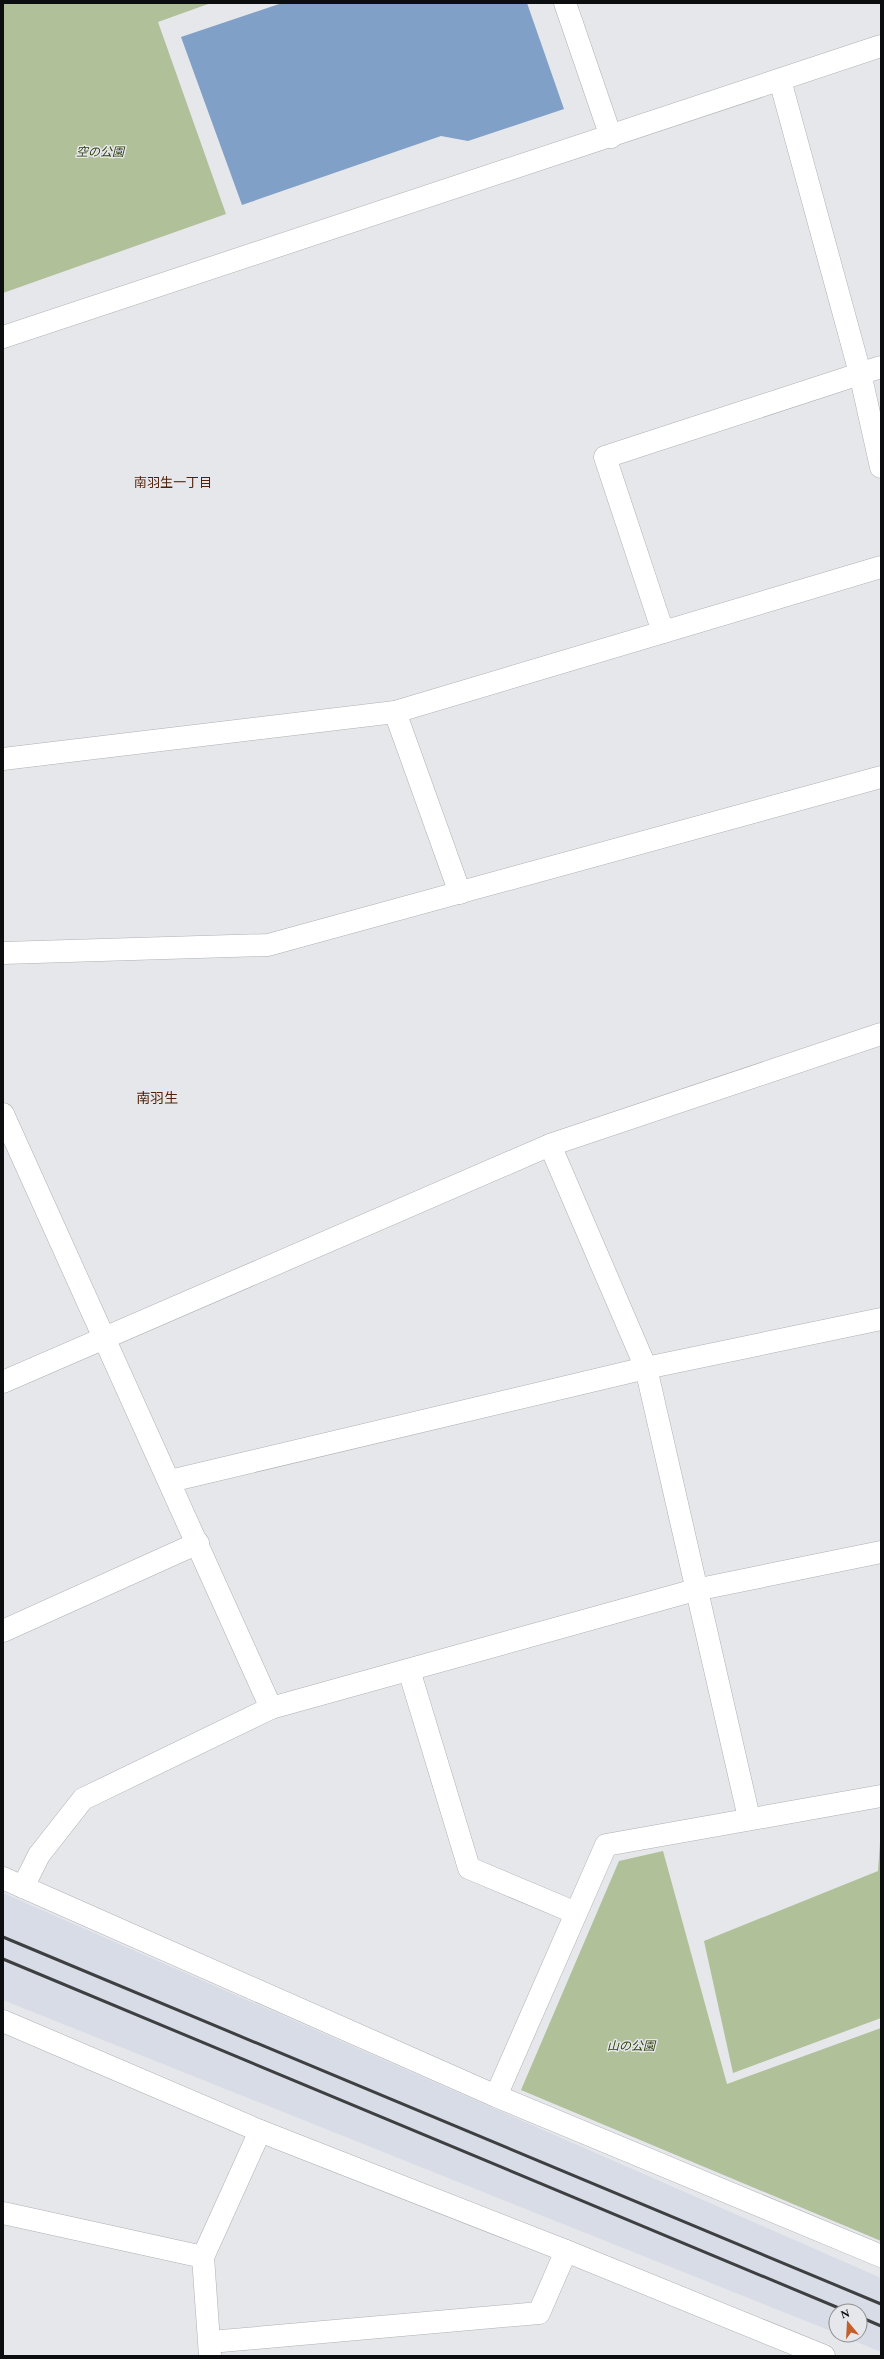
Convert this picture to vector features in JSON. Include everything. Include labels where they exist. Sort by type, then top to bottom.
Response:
[{"type":"street","points":[[565,3],[611,137]]},
{"type":"street","points":[[3,337],[611,137],[881,46]]},
{"type":"street","points":[[780,80],[860,373],[881,467]]},
{"type":"street","points":[[663,632],[605,457],[881,367]]},
{"type":"street","points":[[3,759],[395,712],[881,567]]},
{"type":"street","points":[[395,712],[460,893]]},
{"type":"street","points":[[3,953],[268,945],[881,777]]},
{"type":"street","points":[[3,1382],[550,1145],[881,1034]]},
{"type":"street","points":[[3,1114],[103,1339],[170,1481],[271,1708]]},
{"type":"street","points":[[550,1145],[646,1368],[695,1590],[749,1818]]},
{"type":"street","points":[[170,1481],[646,1368],[881,1319]]},
{"type":"street","points":[[3,1631],[198,1543]]},
{"type":"street","points":[[23,1887],[39,1855],[83,1799],[271,1708],[695,1590],[881,1552]]},
{"type":"street","points":[[409,1670],[470,1868],[576,1913]]},
{"type":"street","points":[[496,2096],[606,1844],[881,1796]]},
{"type":"street","points":[[3,1878],[496,2096],[881,2256]]},
{"type":"street","points":[[3,2021],[260,2131],[566,2250],[824,2356]]},
{"type":"street","points":[[260,2131],[203,2257],[210,2349],[539,2313],[566,2250]]},
{"type":"street","points":[[3,2213],[203,2257]]},
{"type":"shaded area","points":[[3,1893],[881,2278],[881,2352],[859,2343],[868,2343],[868,2303],[828,2303],[828,2330],[3,2000]]},
{"type":"green space","name":"空の公園","points":[[3,3],[211,3],[158,22],[226,214],[3,293]]},
{"type":"green space","points":[[881,1828],[881,2018],[733,2073],[704,1941],[878,1871]]},
{"type":"green space","name":"山の公園","points":[[663,1851],[727,2084],[881,2028],[881,2241],[521,2090],[619,1861]]},
{"type":"water","points":[[282,3],[527,3],[564,109],[468,141],[441,136],[242,205],[181,37]]},
{"type":"railway","points":[[3,1937],[881,2304]]},
{"type":"railway","points":[[3,1959],[828,2303]]},
{"type":"railway","points":[[868,2320],[881,2326]]},
{"type":"district","name":"南羽生一丁目","points":[[173,483]]},
{"type":"district","name":"南羽生","points":[[157,1098]]}]
